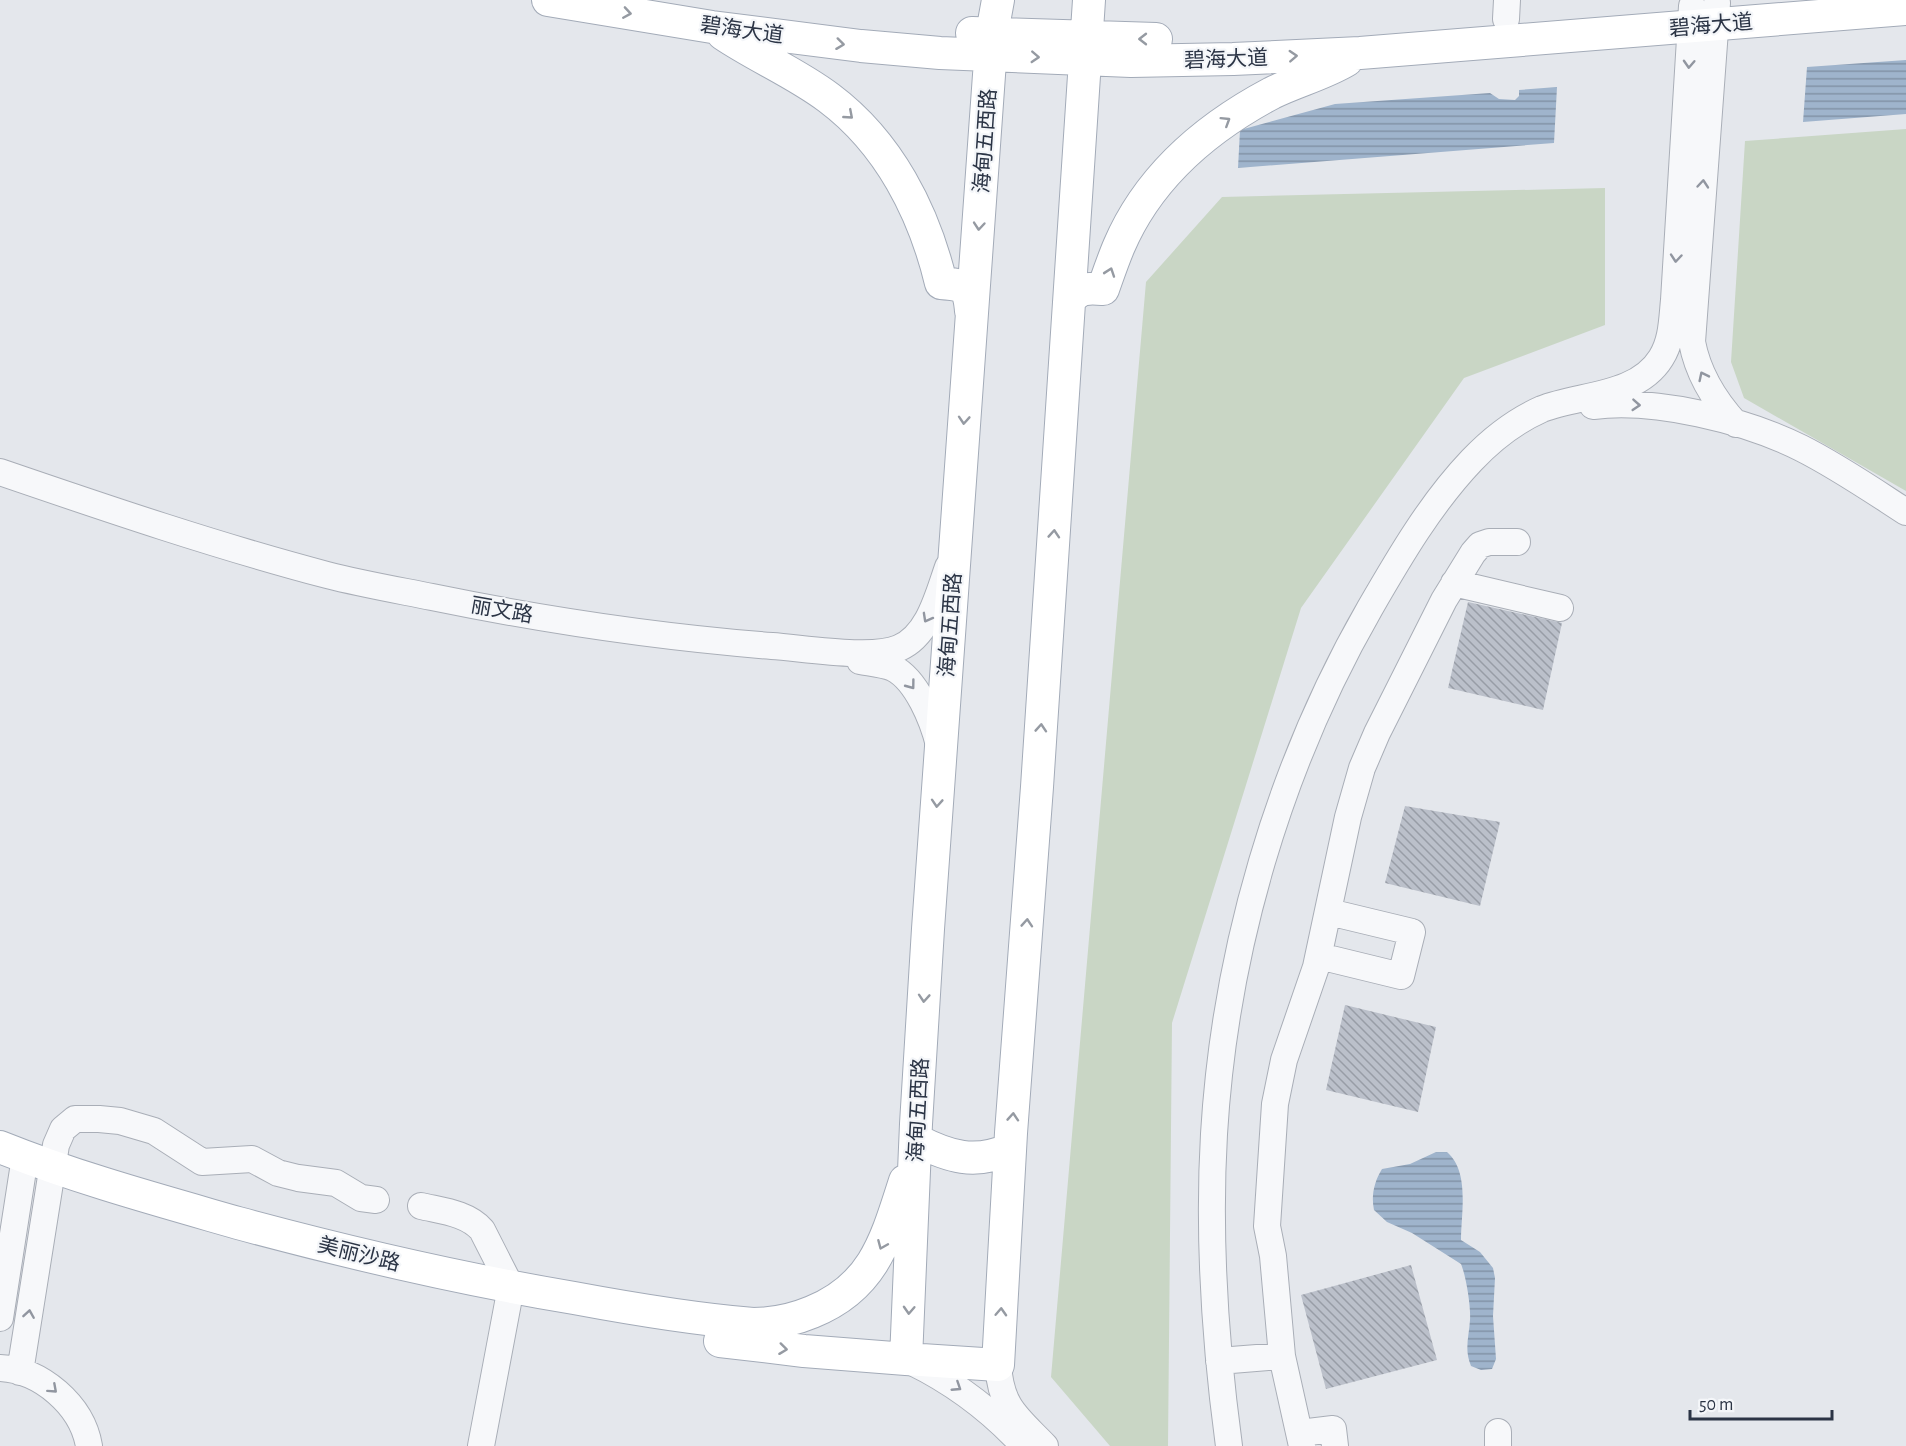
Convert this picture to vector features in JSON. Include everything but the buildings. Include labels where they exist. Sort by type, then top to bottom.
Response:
[{"type":"main road","name":"碧海大道","points":[[548,0],[712,27],[861,46],[991,44],[1086,48],[1233,59],[1359,53],[1712,12]]},
{"type":"main road","name":"碧海大道","points":[[673,0],[765,15],[887,28],[991,44]]},
{"type":"main road","name":"海甸五西路","points":[[906,1359],[927,940],[991,44],[998,0]]},
{"type":"main road","points":[[726,1332],[804,1351],[998,1365],[1089,0]]},
{"type":"main road","name":"碧海大道","points":[[1086,48],[1167,39],[1362,31],[1507,10],[1712,12],[1906,9]]},
{"type":"main road","points":[[712,27],[830,98],[863,128],[882,150],[903,183],[922,225],[940,283],[964,288],[970,298],[972,311]]},
{"type":"main road","points":[[1069,302],[1080,290],[1103,289],[1119,245],[1137,213],[1157,183],[1179,157],[1201,137],[1271,94],[1338,66],[1359,53]]},
{"type":"main road","points":[[726,1332],[786,1321],[821,1309],[853,1289],[866,1275],[876,1258],[893,1217],[916,1145],[964,1158],[989,1156],[1010,1162]]},
{"type":"main road","name":"美丽沙路","points":[[24,1166],[192,1229],[316,1264],[510,1297],[628,1328],[726,1332]]},
{"type":"street","points":[[1712,12],[1692,342],[1695,357],[1714,398],[1736,424]]},
{"type":"street","points":[[1229,1446],[1224,1360],[1213,1248],[1216,1105],[1232,992],[1250,909],[1278,814],[1315,717],[1351,640],[1404,552],[1451,483],[1493,439],[1516,423],[1541,410],[1569,400],[1630,384],[1651,370],[1660,359],[1669,342],[1712,12]]},
{"type":"street","points":[[1242,1446],[1224,1360],[1222,1177],[1235,1033],[1266,885],[1291,803],[1329,708],[1366,635],[1416,551],[1459,488],[1480,465],[1499,449],[1534,425],[1562,413],[1610,403],[1656,406],[1691,412],[1769,434],[1800,447],[1906,512]]},
{"type":"street","name":"丽文路","points":[[0,472],[202,539],[328,575],[411,593],[499,610],[666,636],[826,650],[885,652],[903,646],[912,639],[931,611],[956,544]]},
{"type":"street","name":"丽文路","points":[[0,481],[203,549],[328,583],[489,617],[650,642],[884,665],[903,675],[920,698],[934,728],[941,753]]},
{"type":"street","points":[[1335,1446],[1333,1429],[1301,1440],[1282,1356],[1273,1256],[1267,1226],[1275,1104],[1284,1060],[1319,956],[1348,817],[1362,768],[1381,724],[1454,583],[1480,545],[1489,542],[1517,543]]},
{"type":"street","points":[[1454,583],[1560,608]]},
{"type":"street","points":[[1319,956],[1401,976],[1412,932],[1329,912]]},
{"type":"street","points":[[0,1318],[24,1166],[56,1145],[63,1129],[75,1119],[99,1119],[140,1125],[154,1131],[202,1162],[252,1159],[278,1173],[336,1183],[361,1198],[376,1200]]},
{"type":"street","points":[[24,1166],[39,1252],[10,1370],[44,1382],[70,1405],[87,1435],[89,1446]]},
{"type":"street","points":[[421,1206],[459,1215],[476,1222],[482,1230],[510,1297],[481,1446]]},
{"type":"street","points":[[11,1247],[39,1252]]},
{"type":"street","points":[[1224,1360],[1282,1356]]},
{"type":"street","points":[[906,1359],[964,1391],[987,1408],[1024,1446]]},
{"type":"street","points":[[998,1365],[999,1383],[1004,1399],[1012,1412],[1045,1446]]},
{"type":"green space","points":[[1906,129],[1906,491],[1744,398],[1731,362],[1745,141]]},
{"type":"green space","points":[[1605,188],[1605,325],[1464,378],[1301,608],[1172,1023],[1168,1446],[1110,1446],[1051,1377],[1146,282],[1222,197]]},
{"type":"water","points":[[1906,60],[1906,114],[1803,122],[1807,67]]},
{"type":"water","points":[[1557,87],[1554,143],[1238,168],[1240,130],[1335,104],[1490,93],[1499,99],[1515,100],[1519,96],[1519,90]]},
{"type":"water","points":[[1436,1152],[1447,1152],[1459,1170],[1463,1193],[1461,1240],[1480,1252],[1493,1268],[1496,1359],[1492,1369],[1481,1370],[1471,1366],[1469,1360],[1467,1348],[1470,1307],[1461,1264],[1412,1233],[1387,1222],[1374,1210],[1374,1189],[1382,1169],[1410,1164]]}]
